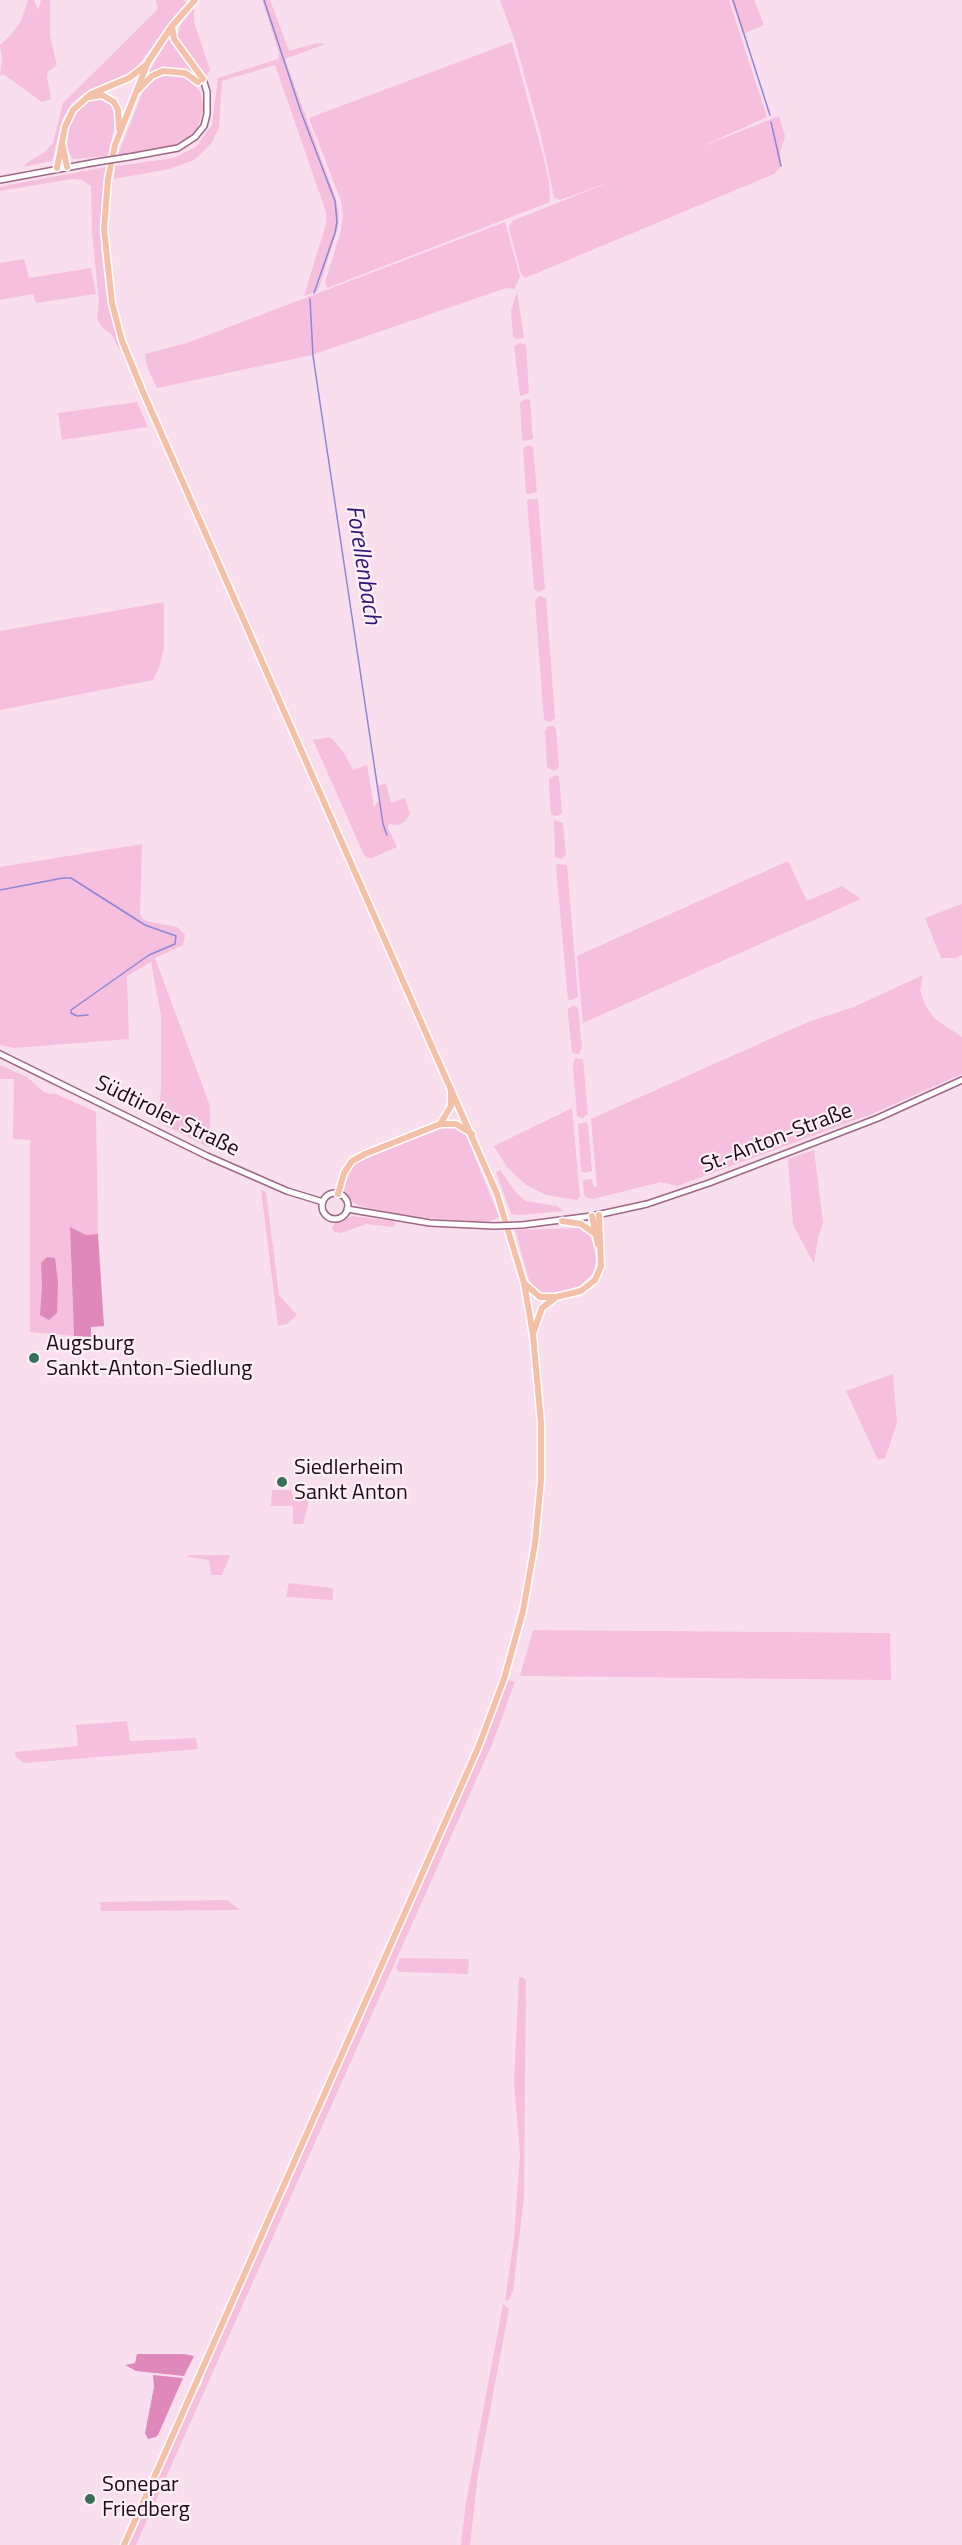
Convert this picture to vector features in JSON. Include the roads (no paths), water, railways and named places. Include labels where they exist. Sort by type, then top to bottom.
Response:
[{"type":"main road","points":[[124,2545],[473,1759],[504,1679],[523,1611],[536,1543],[541,1480],[541,1423],[533,1335],[524,1283],[497,1194],[122,341],[112,303],[104,229],[108,179],[119,131],[148,62],[172,26],[195,0]]},
{"type":"main road","points":[[0,180],[57,168],[166,152],[190,142],[204,126],[208,100],[200,80],[177,44],[172,26]]},
{"type":"main road","points":[[57,168],[69,118],[87,98],[129,78],[148,62]]},
{"type":"main road","points":[[133,96],[148,79],[163,71],[185,73],[200,80]]},
{"type":"main road","points":[[87,98],[102,95],[114,102],[118,110],[119,131]]},
{"type":"main road","points":[[62,140],[67,167]]},
{"type":"main road","name":"Südtiroler Straße","points":[[0,1054],[207,1156],[287,1191],[322,1202]]},
{"type":"main road","name":"St.-Anton-Straße","points":[[347,1209],[405,1220],[494,1226],[562,1221],[607,1213],[647,1204],[709,1183],[878,1118],[962,1080]]},
{"type":"main road","points":[[440,1124],[451,1106],[450,1088]]},
{"type":"main road","points":[[338,1194],[344,1173],[352,1161],[440,1124],[456,1124],[472,1135]]},
{"type":"main road","points":[[338,1194],[346,1200],[347,1209],[341,1217],[332,1218],[324,1212],[322,1202],[328,1195],[338,1194]]},
{"type":"main road","points":[[524,1283],[540,1297],[556,1297],[581,1291],[595,1280],[601,1266],[595,1215]]},
{"type":"main road","points":[[595,1215],[594,1233],[601,1254]]},
{"type":"main road","points":[[562,1221],[581,1224],[594,1233]]},
{"type":"main road","points":[[533,1335],[542,1308],[556,1297]]},
{"type":"waterway","name":"Forellenbach","points":[[264,0],[301,112],[335,201],[337,222],[335,233],[314,293]]},
{"type":"waterway","points":[[733,0],[770,115]]},
{"type":"waterway","points":[[771,122],[781,166]]},
{"type":"waterway","name":"Forellenbach","points":[[310,299],[313,356],[383,824],[387,835]]},
{"type":"waterway","points":[[0,890],[71,878],[145,925],[176,936],[175,944],[149,955],[71,1010],[71,1013],[77,1016],[88,1015]]},
{"type":"place","name":"Augsburg Sankt-Anton-Siedlung","points":[[34,1358]]},
{"type":"place","name":"Siedlerheim Sankt Anton","points":[[282,1482]]},
{"type":"place","name":"Sonepar Friedberg","points":[[90,2499]]}]
